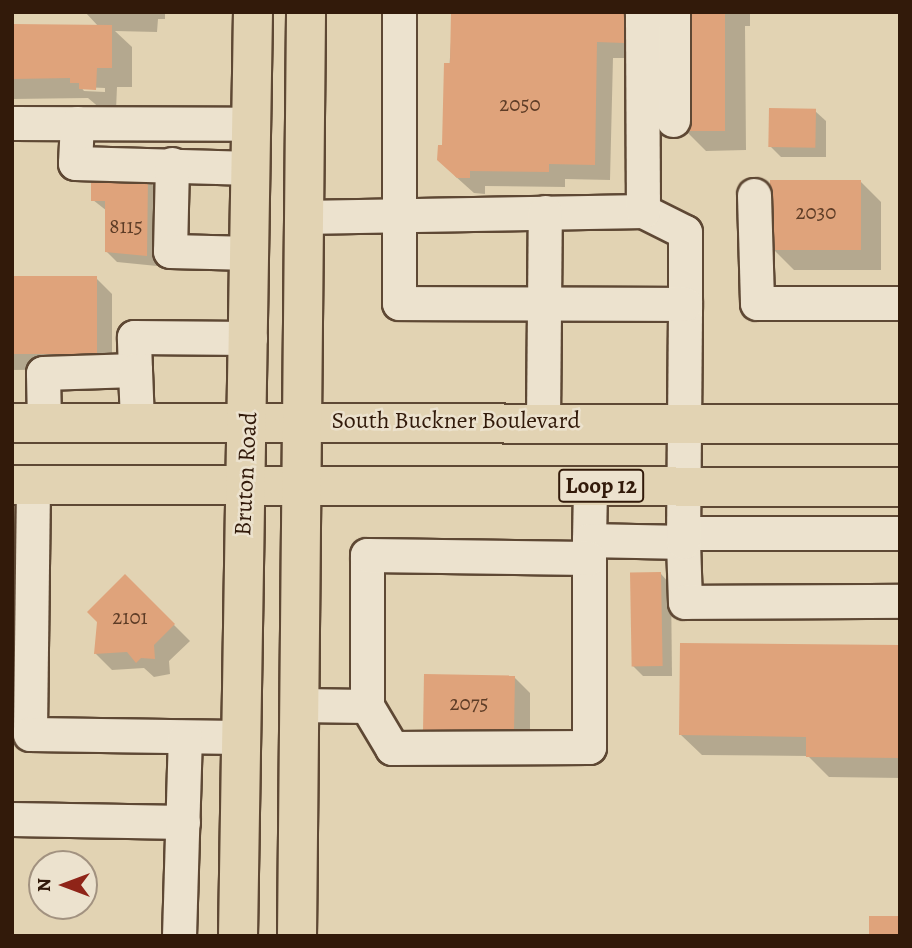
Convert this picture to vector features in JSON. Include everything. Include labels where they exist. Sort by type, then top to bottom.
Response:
[{"type":"main road","name":"Bruton Road","points":[[238,936],[240,737],[249,421],[253,12]]},
{"type":"main road","points":[[297,936],[306,12]]},
{"type":"main road","name":"South Buckner Boulevard","points":[[28,422],[684,421],[900,425]]},
{"type":"main road","name":"Loop 12","points":[[23,485],[900,487]]},
{"type":"lane","points":[[399,12],[399,303],[685,304]]},
{"type":"lane","points":[[642,12],[643,211]]},
{"type":"lane","points":[[673,12],[673,120]]},
{"type":"lane","points":[[12,123],[252,124]]},
{"type":"lane","points":[[77,123],[75,163],[252,168]]},
{"type":"lane","points":[[135,164],[136,124]]},
{"type":"lane","points":[[172,164],[170,251],[251,253]]},
{"type":"lane","points":[[754,195],[757,303],[900,303]]},
{"type":"lane","points":[[303,217],[643,211],[685,232],[685,602],[900,601]]},
{"type":"lane","points":[[543,422],[545,212]]},
{"type":"lane","points":[[137,421],[134,337],[250,338]]},
{"type":"lane","points":[[28,422],[43,373],[135,370]]},
{"type":"lane","points":[[23,485],[30,734],[240,737]]},
{"type":"lane","points":[[590,486],[589,549],[589,747],[391,748],[367,706],[367,555],[589,549],[683,538],[900,533]]},
{"type":"lane","points":[[299,705],[367,706]]},
{"type":"lane","points":[[179,936],[185,737]]},
{"type":"lane","points":[[12,819],[183,822]]},
{"type":"building","points":[[451,12],[624,12],[624,43],[597,42],[595,165],[549,164],[549,172],[470,171],[470,178],[457,178],[437,160],[438,145],[442,145],[444,63],[450,63]]},
{"type":"building","points":[[682,12],[725,12],[725,131],[682,131]]},
{"type":"building","points":[[12,24],[112,25],[112,68],[97,68],[96,90],[79,89],[79,83],[70,83],[70,78],[12,79]]},
{"type":"building","points":[[769,108],[816,109],[815,148],[768,147]]},
{"type":"building","points":[[138,178],[148,178],[147,256],[105,252],[105,201],[91,201],[91,181],[138,182]]},
{"type":"building","points":[[770,180],[861,180],[861,250],[770,250]]},
{"type":"building","points":[[12,276],[97,276],[97,354],[12,354]]},
{"type":"building","points":[[661,572],[663,666],[632,667],[630,573]]},
{"type":"building","points":[[125,574],[175,624],[154,645],[155,659],[141,658],[136,663],[127,652],[94,654],[97,622],[87,612]]},
{"type":"building","points":[[680,643],[900,645],[900,758],[806,757],[806,737],[679,735]]},
{"type":"building","points":[[424,674],[515,676],[514,733],[423,731]]},
{"type":"building","points":[[869,916],[899,916],[899,936],[869,936]]}]
